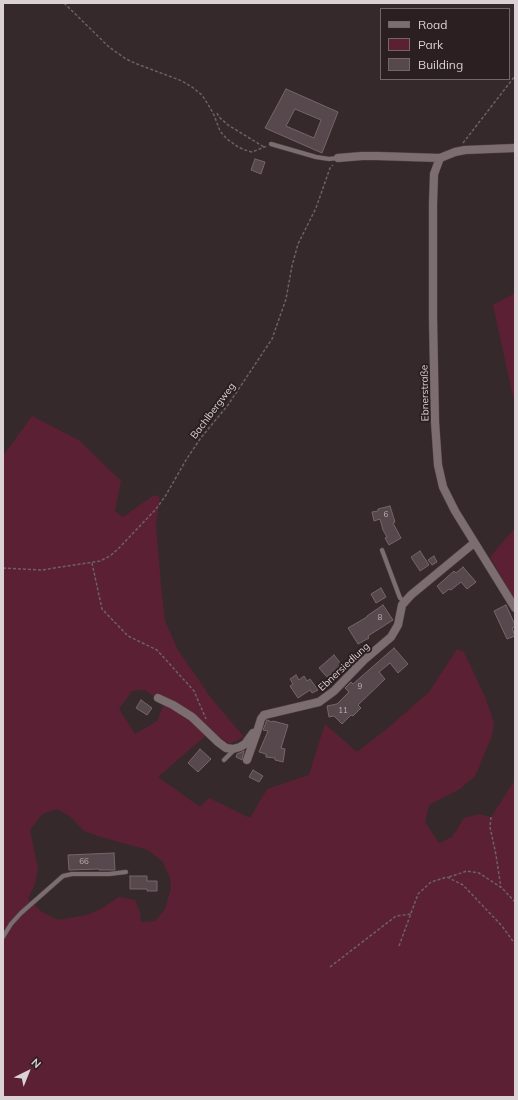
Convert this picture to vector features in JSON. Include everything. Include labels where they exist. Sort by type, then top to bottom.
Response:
[{"type":"street","points":[[338,158],[377,156],[440,158],[455,152],[477,149],[515,148]]},
{"type":"street","name":"Ebnerstraße","points":[[440,158],[434,174],[433,204],[433,325],[437,453],[440,475],[447,497],[454,511],[515,608]]},
{"type":"street","name":"Ebnersiedlung","points":[[247,760],[261,719],[264,715],[319,702],[334,691],[364,660],[391,637],[396,629],[401,608],[411,594],[474,543]]},
{"type":"street","points":[[158,698],[173,705],[192,717],[223,746],[232,749]]},
{"type":"street","name":"Ebnersiedlung","points":[[232,749],[243,745],[254,732],[257,732]]},
{"type":"lane","points":[[271,144],[316,157],[329,159],[338,158]]},
{"type":"lane","points":[[382,550],[400,598],[405,602]]},
{"type":"lane","points":[[224,760],[232,752],[232,749]]},
{"type":"lane","points":[[3,937],[11,924],[21,913],[63,876],[72,874],[109,874],[126,872]]},
{"type":"path","points":[[64,3],[109,48],[137,64],[182,81],[202,95],[214,115],[220,132],[238,147],[252,152],[271,144]]},
{"type":"path","points":[[455,152],[515,76]]},
{"type":"path","points":[[216,113],[228,124],[264,147]]},
{"type":"path","name":"Bachlbergweg","points":[[3,568],[42,570],[100,561],[110,556],[118,549],[156,509],[193,449],[228,406],[272,339],[286,299],[298,244],[316,208],[330,168],[338,158]]},
{"type":"path","points":[[92,562],[102,609],[128,636],[157,650],[194,691],[207,722]]},
{"type":"path","points":[[491,817],[490,827],[502,888]]},
{"type":"path","points":[[399,946],[418,894],[431,882],[467,871],[479,872],[502,888],[515,902]]},
{"type":"path","points":[[447,877],[463,885],[502,926],[515,944]]},
{"type":"path","points":[[330,967],[396,916],[411,914]]},
{"type":"green space","points":[[515,293],[515,403],[493,305]]},
{"type":"green space","points":[[32,416],[79,440],[121,481],[115,511],[123,517],[154,495],[160,497],[156,524],[165,621],[178,650],[211,698],[244,737],[229,744],[211,731],[158,777],[200,807],[209,798],[250,818],[267,789],[309,775],[325,724],[357,752],[389,727],[429,692],[457,649],[464,652],[486,699],[492,717],[494,725],[492,736],[475,776],[460,789],[429,805],[425,822],[439,843],[452,837],[464,818],[479,814],[491,817],[515,780],[515,1097],[3,1097],[3,456]],"holes":[[[145,690],[164,704],[157,721],[135,734],[119,709],[132,691]],[[57,809],[71,817],[84,831],[148,850],[163,862],[170,878],[171,888],[165,909],[155,921],[141,922],[140,912],[135,900],[119,897],[101,909],[87,915],[58,920],[42,912],[28,899],[35,884],[38,868],[30,830],[42,814]]]},
{"type":"green space","points":[[515,528],[515,601],[490,557]]},
{"type":"building","points":[[286,89],[338,112],[322,153],[265,128]],"holes":[[[295,109],[321,120],[314,138],[286,126]]]},
{"type":"building","points":[[255,159],[265,162],[261,174],[251,170]]},
{"type":"building","points":[[390,506],[395,522],[393,523],[401,538],[389,545],[385,538],[387,537],[380,519],[374,521],[372,512]]},
{"type":"building","points":[[420,551],[429,565],[420,571],[411,557]]},
{"type":"building","points":[[434,556],[437,562],[432,565],[428,560]]},
{"type":"building","points":[[463,567],[476,582],[467,589],[461,582],[443,594],[437,586],[454,571],[456,573]]},
{"type":"building","points":[[381,588],[386,597],[376,603],[371,594]]},
{"type":"building","points":[[383,605],[393,620],[368,636],[369,638],[358,644],[348,628],[367,617]]},
{"type":"building","points":[[506,605],[515,625],[515,627],[512,628],[515,636],[507,639],[494,611]]},
{"type":"building","points":[[394,648],[408,664],[398,673],[390,663],[379,672],[385,679],[358,705],[361,708],[342,724],[334,716],[329,717],[327,706],[337,704],[349,692],[345,688],[351,682],[353,684]]},
{"type":"building","points":[[334,655],[342,665],[327,677],[319,668]]},
{"type":"building","points":[[296,675],[299,680],[304,676],[307,681],[310,679],[318,690],[312,693],[310,690],[298,698],[290,686],[293,684],[290,679]]},
{"type":"building","points":[[141,700],[152,708],[147,715],[136,708]]},
{"type":"building","points":[[267,720],[288,725],[281,748],[285,749],[283,762],[275,760],[275,758],[266,757],[266,754],[259,752],[268,731],[263,730]]},
{"type":"building","points":[[200,749],[211,759],[198,772],[188,763]]},
{"type":"building","points":[[244,751],[242,760],[236,757],[237,754]]},
{"type":"building","points":[[253,770],[263,776],[259,782],[249,777]]},
{"type":"building","points":[[114,853],[115,870],[69,870],[68,855]]},
{"type":"building","points":[[130,876],[147,876],[147,881],[157,881],[157,891],[147,891],[147,889],[130,889]]}]
